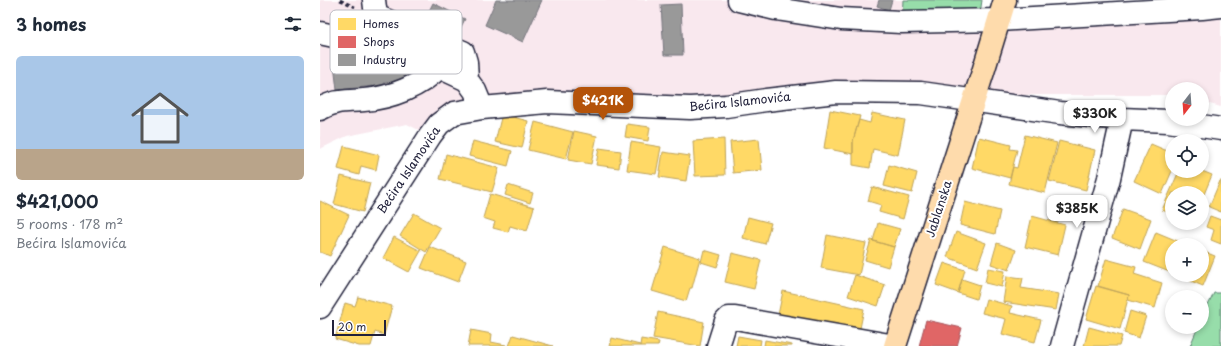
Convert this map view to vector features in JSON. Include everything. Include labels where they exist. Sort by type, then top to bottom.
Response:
[{"type":"main road","name":"Jablanska","points":[[895,346],[1002,10]]},
{"type":"street","points":[[374,0],[375,10]]},
{"type":"street","points":[[739,0],[776,9],[841,19],[901,22],[1002,10],[1202,8],[1221,6]]},
{"type":"street","points":[[320,33],[330,35]]},
{"type":"street","points":[[462,52],[466,62],[467,80]]},
{"type":"street","points":[[320,109],[340,100],[365,100],[389,96],[420,82],[433,74]]},
{"type":"street","points":[[454,74],[467,80],[475,91],[482,108]]},
{"type":"street","name":"Bećira Islamovića","points":[[320,307],[430,136],[439,124],[454,113],[482,108],[547,102],[690,108],[726,106],[836,92],[921,93],[1060,113],[1122,119],[1168,121],[1221,129]]},
{"type":"street","points":[[1062,346],[1109,178],[1122,119]]},
{"type":"street","points":[[718,346],[726,321],[729,318],[735,318],[895,346]]},
{"type":"shaded area","points":[[320,0],[903,0],[902,20],[1221,6],[1221,107],[1209,104],[1209,82],[1165,82],[1165,95],[976,95],[482,108],[430,136],[407,124],[347,136],[320,149]]},
{"type":"green space","points":[[903,0],[982,0],[979,21],[902,21]]},
{"type":"green space","points":[[1214,293],[1221,293],[1221,346],[1190,346],[1195,334],[1209,334],[1209,303]]},
{"type":"building: Homes","points":[[830,110],[860,116],[853,141],[853,154],[824,148]]},
{"type":"building: Homes","points":[[872,113],[905,120],[898,155],[873,149],[870,168],[853,165],[853,141],[859,120],[870,123]]},
{"type":"building: Homes","points":[[502,114],[528,121],[522,148],[495,142]]},
{"type":"building: Homes","points":[[535,122],[573,132],[566,159],[528,150]]},
{"type":"building: Homes","points":[[627,124],[650,127],[648,141],[625,137]]},
{"type":"building: Homes","points":[[574,131],[597,136],[591,164],[568,160]]},
{"type":"building: Homes","points":[[1025,135],[1057,143],[1045,193],[1009,184],[1013,167],[1017,168]]},
{"type":"building: Homes","points":[[979,137],[1011,145],[1010,149],[1017,150],[1010,178],[972,168]]},
{"type":"building: Homes","points":[[724,139],[725,175],[695,176],[693,141]]},
{"type":"building: Homes","points":[[759,139],[762,170],[733,173],[730,142]]},
{"type":"building: Homes","points":[[473,141],[512,151],[508,166],[469,156]]},
{"type":"building: Homes","points":[[1059,141],[1095,150],[1086,190],[1049,181]]},
{"type":"building: Homes","points":[[631,142],[661,147],[656,174],[627,170]]},
{"type":"building: Homes","points":[[1151,144],[1165,150],[1165,178],[1169,178],[1162,194],[1134,181]]},
{"type":"building: Homes","points":[[344,146],[379,155],[376,170],[361,166],[359,175],[338,169]]},
{"type":"building: Homes","points":[[599,148],[621,151],[619,168],[596,165]]},
{"type":"building: Homes","points":[[663,152],[690,156],[686,181],[659,177]]},
{"type":"building: Homes","points":[[446,154],[499,168],[492,192],[440,179]]},
{"type":"building: Homes","points":[[889,165],[917,173],[912,193],[884,186]]},
{"type":"building: Homes","points":[[1209,174],[1212,175],[1207,186],[1172,186],[1176,178],[1209,178]]},
{"type":"building: Homes","points":[[341,176],[370,183],[363,212],[334,204]]},
{"type":"building: Homes","points":[[1220,181],[1221,181],[1221,212],[1209,207]]},
{"type":"building: Homes","points":[[508,185],[533,193],[530,203],[505,195]]},
{"type":"building: Homes","points":[[872,187],[909,197],[903,219],[879,212],[881,205],[868,201]]},
{"type":"building: Homes","points":[[490,194],[534,207],[527,231],[510,226],[508,232],[493,228],[495,222],[483,218]]},
{"type":"building: Homes","points":[[320,201],[349,215],[330,256],[320,252]]},
{"type":"building: Homes","points":[[965,202],[1000,211],[995,234],[960,225]]},
{"type":"building: Homes","points":[[1165,203],[1165,211],[1162,210]]},
{"type":"building: Homes","points":[[1123,209],[1151,219],[1140,249],[1112,238]]},
{"type":"building: Homes","points":[[414,213],[440,228],[426,252],[400,236]]},
{"type":"building: Homes","points":[[1032,216],[1065,225],[1058,255],[1025,247]]},
{"type":"building: Homes","points":[[1210,216],[1221,220],[1221,244],[1211,240],[1214,230],[1209,228]]},
{"type":"building: Homes","points":[[748,217],[771,223],[765,244],[743,238]]},
{"type":"building: Homes","points":[[878,223],[900,229],[894,247],[873,241]]},
{"type":"building: Homes","points":[[956,232],[986,243],[977,268],[947,257]]},
{"type":"building: Homes","points":[[1156,232],[1170,238],[1165,238],[1165,270],[1144,262]]},
{"type":"building: Homes","points":[[827,235],[866,243],[859,275],[821,268]]},
{"type":"building: Homes","points":[[394,237],[421,251],[409,272],[383,258]]},
{"type":"building: Homes","points":[[871,240],[894,247],[888,267],[865,260]]},
{"type":"building: Homes","points":[[997,243],[1016,250],[1009,270],[991,264]]},
{"type":"building: Homes","points":[[430,247],[466,261],[458,282],[421,268]]},
{"type":"building: Homes","points":[[665,247],[700,258],[692,288],[690,288],[686,301],[652,291]]},
{"type":"building: Homes","points":[[704,250],[721,255],[717,267],[701,262]]},
{"type":"building: Homes","points":[[732,253],[761,260],[754,289],[725,282]]},
{"type":"building: Homes","points":[[1209,254],[1215,256],[1209,271]]},
{"type":"building: Homes","points":[[1106,259],[1136,267],[1134,274],[1162,283],[1155,308],[1128,300],[1129,295],[1098,286]]},
{"type":"building: Homes","points":[[944,263],[965,270],[958,293],[936,285]]},
{"type":"building: Homes","points":[[988,268],[1005,271],[1002,287],[985,283]]},
{"type":"building: Homes","points":[[855,275],[885,285],[878,306],[848,296]]},
{"type":"building: Homes","points":[[1007,276],[1023,278],[1021,288],[1059,294],[1056,310],[1003,302]]},
{"type":"building: Homes","points":[[962,279],[980,285],[976,299],[958,293]]},
{"type":"building: Homes","points":[[1193,282],[1205,282],[1203,286]]},
{"type":"building: Homes","points":[[1096,286],[1129,295],[1120,329],[1086,319]]},
{"type":"building: Homes","points":[[783,291],[864,309],[859,333],[778,315]]},
{"type":"building: Homes","points":[[358,297],[392,306],[384,335],[375,332],[371,346],[359,346],[335,339],[345,303],[355,306]]},
{"type":"building: Homes","points":[[986,299],[1012,306],[1010,313],[1041,320],[1035,342],[1002,334],[1006,319],[982,313]]},
{"type":"building: Homes","points":[[1130,311],[1146,316],[1139,338],[1124,333]]},
{"type":"building: Homes","points":[[658,312],[704,322],[700,346],[653,338]]},
{"type":"building: Homes","points":[[1089,327],[1122,336],[1119,346],[1084,346]]},
{"type":"building: Homes","points":[[471,330],[492,334],[491,342],[506,346],[468,346]]},
{"type":"building: Homes","points":[[513,335],[553,346],[509,346]]},
{"type":"building: Homes","points":[[738,336],[761,340],[760,346],[736,346]]},
{"type":"building: Homes","points":[[612,338],[640,345],[640,346],[610,346]]},
{"type":"building: Homes","points":[[641,339],[659,342],[658,346],[640,346]]},
{"type":"building: Homes","points":[[765,340],[792,345],[792,346],[764,346]]},
{"type":"building: Shops","points":[[926,320],[962,328],[957,346],[919,346]]},
{"type":"building: Industry","points":[[496,0],[542,0],[523,42],[485,25]]},
{"type":"building: Industry","points":[[879,0],[892,0],[889,10],[877,6]]},
{"type":"building: Industry","points":[[433,3],[447,10],[430,10]]},
{"type":"building: Industry","points":[[681,4],[683,55],[664,55],[661,5]]},
{"type":"building: Industry","points":[[462,18],[465,19],[462,25]]},
{"type":"building: Industry","points":[[335,74],[413,74],[414,80],[384,83],[385,93],[374,94],[373,86],[337,90]]}]
